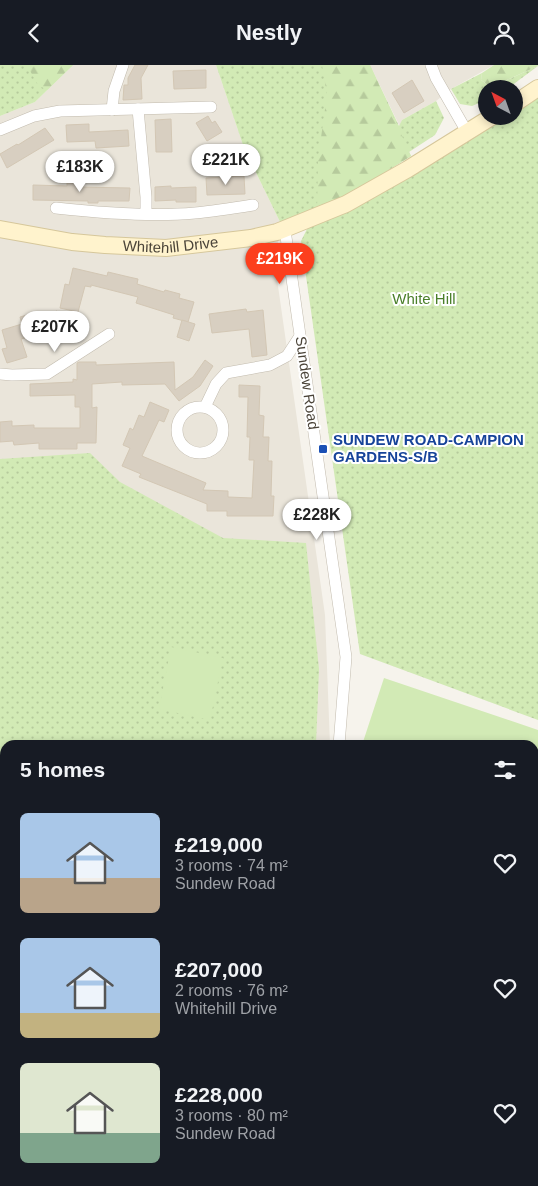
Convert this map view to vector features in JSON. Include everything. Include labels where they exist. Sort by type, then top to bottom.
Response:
[{"type":"street","points":[[112,109],[114,91],[123,65]]},
{"type":"street","points":[[431,65],[436,78],[467,133]]},
{"type":"street","points":[[523,98],[538,89]]},
{"type":"street","points":[[0,130],[34,116],[60,111],[211,107]]},
{"type":"street","points":[[138,109],[146,214]]},
{"type":"street","name":"Whitehill Drive","points":[[0,229],[72,242],[166,248],[251,238],[285,230],[346,204],[408,169],[479,125]]},
{"type":"street","points":[[56,208],[146,214],[194,213],[253,205]]},
{"type":"street","name":"Sundew Road","points":[[285,230],[346,657],[339,740]]},
{"type":"street","points":[[0,373],[47,374],[109,334]]},
{"type":"street","points":[[205,407],[216,384],[226,373],[270,365],[287,356],[300,336]]},
{"type":"street","points":[[205,407],[218,415],[223,427],[223,433],[221,441],[210,451],[194,453],[182,445],[177,435],[177,427],[183,414],[189,409],[205,407]]},
{"type":"shaded area","points":[[73,65],[216,65],[244,148],[282,226],[274,258],[325,615],[330,740],[0,740],[0,116],[35,102]]},
{"type":"shaded area","points":[[370,65],[494,65],[402,120],[400,127]]},
{"type":"green space","points":[[0,65],[73,65],[35,102],[0,116]]},
{"type":"green space","points":[[29,65],[73,65],[47,90],[38,85],[28,67]]},
{"type":"green space","points":[[216,65],[370,65],[399,126],[402,120],[436,101],[444,118],[435,135],[409,152],[411,156],[345,197],[282,226],[244,148]]},
{"type":"green space","points":[[322,65],[370,65],[411,156],[345,197],[317,211],[318,159],[327,95]]},
{"type":"green space","points":[[494,65],[538,65],[507,80],[481,80],[482,73]]},
{"type":"green space","points":[[538,66],[519,80],[507,80]]},
{"type":"green space","points":[[482,73],[481,80],[478,80],[478,103],[472,106],[460,104],[451,89]]},
{"type":"green space","name":"White Hill","points":[[538,95],[538,720],[360,654],[301,241],[307,229],[393,187],[491,125],[523,125],[523,104]]},
{"type":"green space","points":[[90,453],[120,482],[223,538],[306,543],[319,669],[316,740],[0,740],[0,459]]},
{"type":"green space","points":[[171,647],[223,658],[210,720],[159,709]]},
{"type":"green space","points":[[384,678],[538,730],[538,740],[364,740]]},
{"type":"building","points":[[135,65],[148,65],[141,78],[142,99],[123,100],[124,85],[128,85],[128,78]]},
{"type":"building","points":[[206,70],[206,88],[174,89],[173,71]]},
{"type":"building","points":[[412,80],[424,101],[404,113],[392,93]]},
{"type":"building","points":[[208,116],[212,123],[215,121],[222,132],[207,141],[196,123]]},
{"type":"building","points":[[171,119],[172,152],[156,152],[155,120]]},
{"type":"building","points":[[89,124],[89,132],[128,130],[129,146],[96,148],[95,141],[67,142],[66,125]]},
{"type":"building","points":[[45,128],[54,140],[7,168],[0,154]]},
{"type":"building","points":[[244,176],[245,194],[207,195],[206,178]]},
{"type":"building","points":[[67,183],[81,183],[80,187],[130,188],[129,201],[98,201],[98,203],[88,203],[88,201],[33,200],[33,185],[67,186]]},
{"type":"building","points":[[171,186],[171,188],[196,187],[196,202],[176,202],[176,200],[155,201],[155,187]]},
{"type":"building","points":[[73,268],[107,276],[108,272],[138,279],[137,284],[164,292],[165,290],[180,294],[179,298],[194,302],[188,322],[173,318],[174,315],[136,303],[138,297],[91,285],[91,287],[85,286],[78,312],[60,308],[65,284],[69,285]]},
{"type":"building","points":[[246,309],[247,312],[263,310],[267,355],[252,357],[249,329],[212,333],[209,314]]},
{"type":"building","points":[[57,311],[63,329],[41,336],[40,334],[21,339],[27,357],[7,363],[2,349],[7,348],[2,330],[22,324],[20,317],[34,313],[35,318]]},
{"type":"building","points":[[182,320],[195,324],[189,341],[177,337]]},
{"type":"building","points":[[205,360],[213,366],[200,386],[179,401],[165,384],[122,385],[122,382],[92,384],[92,408],[97,407],[96,443],[77,443],[77,449],[39,449],[39,443],[14,445],[13,441],[0,442],[0,422],[12,421],[12,426],[34,425],[34,428],[80,428],[80,407],[75,407],[75,395],[30,396],[30,384],[73,382],[73,379],[77,380],[77,363],[79,362],[96,362],[96,365],[174,362],[175,390],[193,377]]},
{"type":"building","points":[[239,385],[260,386],[259,415],[264,416],[263,437],[269,437],[268,461],[272,461],[271,496],[274,496],[273,516],[227,516],[227,511],[207,511],[207,504],[139,477],[141,474],[122,466],[130,448],[123,445],[130,428],[133,430],[139,415],[144,417],[150,402],[169,410],[164,422],[159,420],[142,456],[206,483],[203,490],[228,491],[228,497],[252,498],[254,460],[249,460],[250,437],[247,437],[248,397],[239,397]]},
{"type":"place","name":"SUNDEW ROAD-CAMPION GARDENS-S/B","points":[[323,449]]}]
